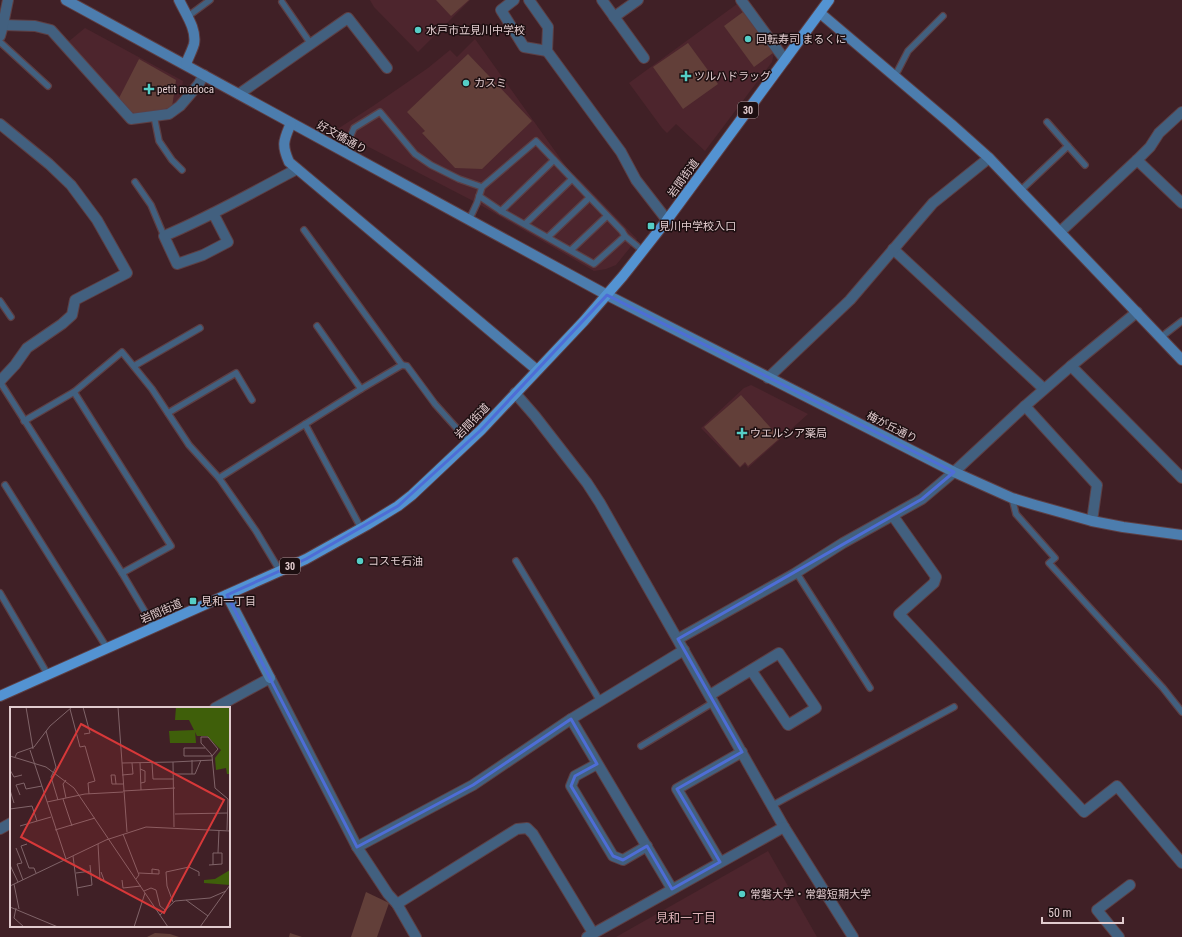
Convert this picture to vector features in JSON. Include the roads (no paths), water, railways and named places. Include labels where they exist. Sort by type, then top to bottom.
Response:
[{"type":"main road","name":"岩間街道","points":[[1,693],[48,675],[306,559],[398,506],[412,495],[468,442],[607,295],[667,220],[829,0]]},
{"type":"street","points":[[8,0],[1,29],[35,26],[51,30],[131,119],[169,114],[180,106],[198,85],[204,75]]},
{"type":"street","name":"好文橋通り","points":[[66,0],[186,64],[607,295]]},
{"type":"street","points":[[179,0],[193,29],[195,39],[194,46],[186,64]]},
{"type":"street","points":[[514,0],[501,10],[524,47],[547,51]]},
{"type":"street","points":[[529,0],[548,27],[547,51],[621,152],[636,180],[667,220]]},
{"type":"street","points":[[602,0],[644,58]]},
{"type":"street","points":[[614,17],[638,0]]},
{"type":"street","points":[[741,0],[785,60]]},
{"type":"street","points":[[820,13],[951,124],[988,158],[1182,360]]},
{"type":"street","points":[[239,94],[348,18],[386,68]]},
{"type":"street","points":[[1060,232],[1137,160],[1150,147],[1159,133],[1182,112]]},
{"type":"street","points":[[292,122],[284,142],[285,152],[289,162],[537,370]]},
{"type":"street","points":[[0,124],[49,164],[71,185],[97,220],[127,273],[75,300],[72,315],[62,324],[27,348],[16,364],[0,382]]},
{"type":"street","points":[[768,378],[850,300],[933,203],[988,158]]},
{"type":"street","points":[[1137,160],[1182,203]]},
{"type":"street","points":[[213,213],[228,242],[203,255],[177,264],[164,236],[213,213],[297,169]]},
{"type":"street","points":[[893,249],[1044,389]]},
{"type":"street","name":"梅が丘通り","points":[[607,295],[954,472],[1012,498],[1092,521],[1182,535]]},
{"type":"street","points":[[678,639],[922,499],[954,472],[1044,389],[1137,312]]},
{"type":"street","points":[[1071,366],[1182,478]]},
{"type":"street","points":[[515,393],[535,416],[587,483],[600,503],[784,827],[853,937]]},
{"type":"street","points":[[1025,406],[1096,485],[1092,521]]},
{"type":"street","points":[[893,516],[936,577],[934,583],[899,614],[1084,812],[1117,786],[1182,863]]},
{"type":"street","points":[[227,595],[357,847],[388,894],[397,904],[414,936]]},
{"type":"street","points":[[357,847],[473,785],[571,719],[684,650]]},
{"type":"street","points":[[712,698],[751,670],[779,652],[816,708],[788,725],[751,670]]},
{"type":"street","points":[[217,707],[270,678]]},
{"type":"street","points":[[571,719],[672,889]]},
{"type":"street","points":[[720,862],[677,789],[742,752]]},
{"type":"street","points":[[597,764],[575,776],[571,786],[613,856],[623,860],[647,846]]},
{"type":"street","points":[[0,829],[10,824]]},
{"type":"street","points":[[397,904],[517,829],[527,828],[533,834],[590,935],[784,827]]},
{"type":"street","points":[[1119,937],[1097,910],[1130,885]]},
{"type":"lane","points":[[187,17],[210,0]]},
{"type":"lane","points":[[282,2],[311,44]]},
{"type":"lane","points":[[895,76],[908,52],[943,16]]},
{"type":"lane","points":[[0,42],[48,86]]},
{"type":"lane","points":[[344,151],[354,128],[380,112],[415,154],[431,165],[459,179],[482,187]]},
{"type":"lane","points":[[154,116],[159,141],[172,160],[182,170]]},
{"type":"lane","points":[[1047,122],[1085,165]]},
{"type":"lane","points":[[469,220],[482,187],[536,141],[622,231],[625,236],[643,251]]},
{"type":"lane","points":[[1020,191],[1068,146]]},
{"type":"lane","points":[[501,211],[554,160]]},
{"type":"lane","points":[[525,224],[572,179]]},
{"type":"lane","points":[[135,182],[151,205],[164,236]]},
{"type":"lane","points":[[479,196],[501,211],[594,264],[625,236]]},
{"type":"lane","points":[[548,237],[589,198]]},
{"type":"lane","points":[[570,250],[607,216]]},
{"type":"lane","points":[[304,230],[402,365],[407,366],[435,404],[468,442]]},
{"type":"lane","points":[[0,301],[11,317]]},
{"type":"lane","points":[[1160,338],[1182,321]]},
{"type":"lane","points":[[318,326],[361,389]]},
{"type":"lane","points":[[134,366],[200,328]]},
{"type":"lane","points":[[24,421],[74,392],[122,352],[168,413],[189,445],[219,478],[256,531],[280,571]]},
{"type":"lane","points":[[219,478],[402,365]]},
{"type":"lane","points":[[168,413],[236,373],[252,400]]},
{"type":"lane","points":[[0,382],[122,572],[154,627]]},
{"type":"lane","points":[[74,392],[171,546],[122,572]]},
{"type":"lane","points":[[305,424],[361,528]]},
{"type":"lane","points":[[5,485],[107,648]]},
{"type":"lane","points":[[1012,498],[1016,514],[1055,558],[1050,563],[1163,688],[1182,712]]},
{"type":"lane","points":[[516,562],[600,701]]},
{"type":"lane","points":[[796,572],[870,688]]},
{"type":"lane","points":[[0,593],[48,675]]},
{"type":"lane","points":[[642,746],[712,698]]},
{"type":"lane","points":[[772,805],[954,707]]},
{"type":"place","name":"水戸市立見川中学校","points":[[418,30]]},
{"type":"place","name":"回転寿司 まるくに","points":[[748,39]]},
{"type":"place","name":"ツルハドラッグ","points":[[686,76]]},
{"type":"place","name":"カスミ","points":[[466,83]]},
{"type":"place","name":"petit madoca","points":[[149,89]]},
{"type":"place","name":"見川中学校入口","points":[[651,226]]},
{"type":"place","name":"ウエルシア薬局","points":[[742,433]]},
{"type":"place","name":"コスモ石油","points":[[360,561]]},
{"type":"place","name":"見和一丁目","points":[[193,601]]},
{"type":"place","name":"常磐大学・常磐短期大学","points":[[742,894]]},
{"type":"district","name":"見和一丁目","points":[[686,918]]}]
